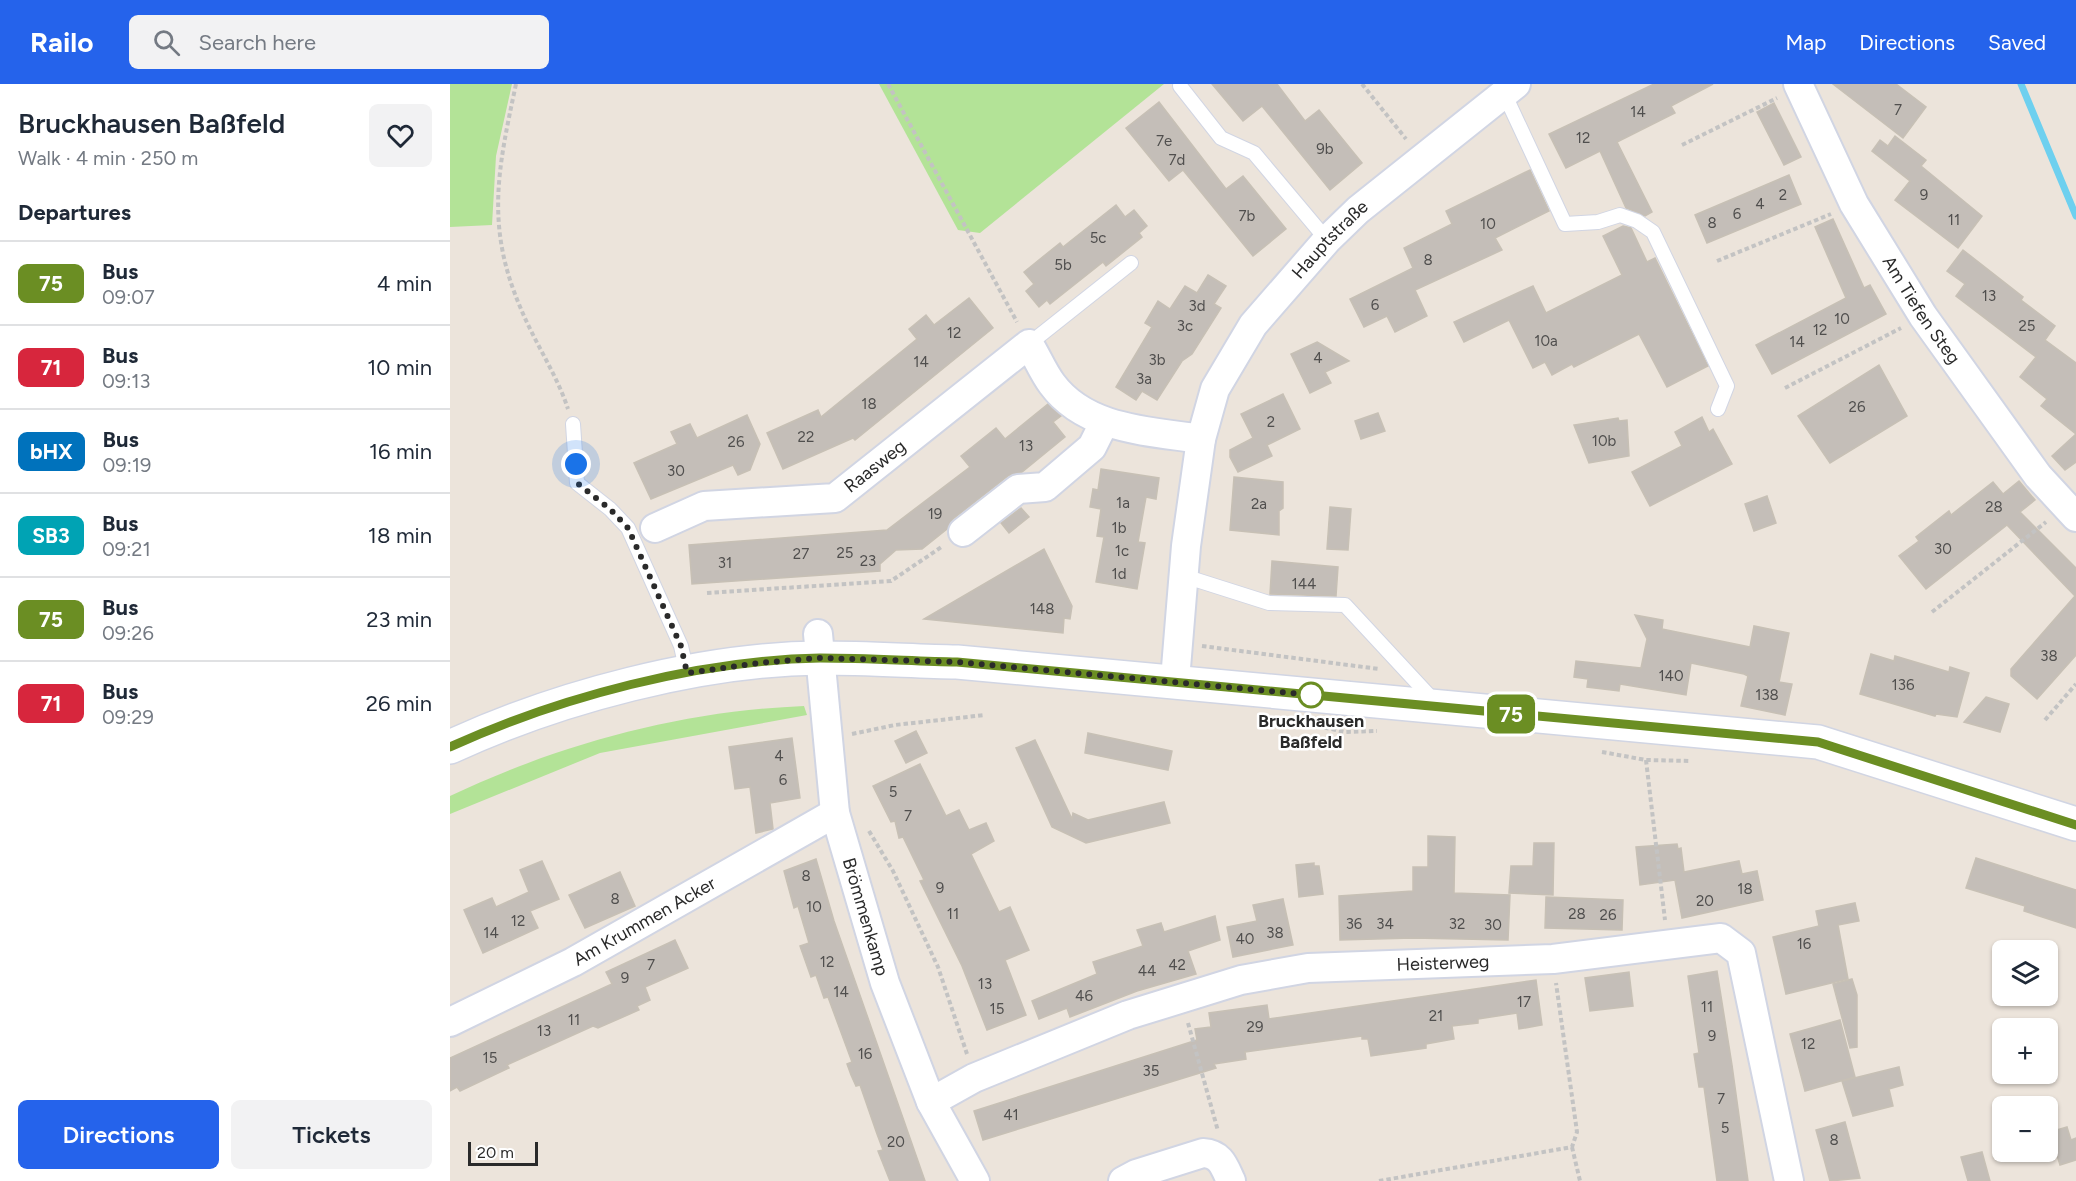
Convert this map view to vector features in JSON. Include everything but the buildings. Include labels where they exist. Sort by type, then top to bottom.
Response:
[{"type":"main road","points":[[450,747],[498,725],[589,696],[687,673],[758,663],[819,646],[957,662],[1175,680],[1818,742],[2076,825]]},
{"type":"street","name":"Am Tiefen Steg","points":[[1799,86],[1854,204],[1923,316],[1983,402],[2071,512]]},
{"type":"street","name":"Hauptstraße","points":[[1175,680],[1184,576],[1201,440],[1215,389],[1253,326],[1327,240],[1358,210],[1510,88]]},
{"type":"street","points":[[1029,344],[1052,384],[1064,397],[1104,423],[1201,440]]},
{"type":"street","name":"Raasweg","points":[[656,528],[704,506],[835,498],[1029,344]]},
{"type":"street","points":[[963,532],[1018,489],[1045,487],[1092,447],[1104,423]]},
{"type":"street","name":"Brömmenkamp","points":[[819,646],[835,813],[885,984],[931,1102],[975,1181]]},
{"type":"street","name":"Am Krummen Acker","points":[[450,1022],[573,962],[835,813]]},
{"type":"street","name":"Heisterweg","points":[[931,1102],[974,1078],[1128,1016],[1241,980],[1308,968],[1553,959],[1721,938],[1741,953],[1790,1181]]},
{"type":"street","points":[[1124,1181],[1136,1174],[1203,1153],[1213,1154],[1221,1160],[1231,1181]]},
{"type":"lane","points":[[1180,86],[1221,138],[1254,153],[1327,240]]},
{"type":"lane","points":[[1510,88],[1565,224],[1598,222],[1620,215],[1637,221],[1653,232],[1727,386],[1718,409]]},
{"type":"lane","points":[[1029,344],[1131,263]]},
{"type":"lane","points":[[573,424],[577,483],[610,509],[628,528],[681,646],[687,673]]},
{"type":"lane","points":[[1184,576],[1269,603],[1345,605],[1439,707]]},
{"type":"path","points":[[516,84],[496,196],[503,263],[520,308],[566,403],[573,424]]},
{"type":"path","points":[[888,84],[1029,344]]},
{"type":"path","points":[[1362,84],[1422,159]]},
{"type":"path","points":[[1682,145],[1799,86]]},
{"type":"path","points":[[1717,261],[1854,204]]},
{"type":"path","points":[[1785,388],[1923,316]]},
{"type":"path","points":[[1932,612],[2071,512]]},
{"type":"path","points":[[707,593],[891,580],[963,532]]},
{"type":"path","points":[[2045,720],[2076,684]]},
{"type":"path","points":[[827,739],[895,724],[985,714]]},
{"type":"path","points":[[1312,725],[1345,732],[1379,731]]},
{"type":"path","points":[[1599,752],[1646,760],[1702,761]]},
{"type":"path","points":[[1646,760],[1668,944]]},
{"type":"path","points":[[864,824],[893,871],[938,967],[974,1078]]},
{"type":"path","points":[[1553,959],[1577,1132],[1572,1148],[1580,1181]]},
{"type":"path","points":[[1182,999],[1219,1133],[1213,1154]]},
{"type":"path","points":[[1379,1181],[1572,1148]]},
{"type":"green space","points":[[450,84],[512,84],[496,156],[492,225],[450,227]]},
{"type":"green space","points":[[879,84],[1164,84],[980,233],[958,230]]},
{"type":"green space","points":[[804,706],[807,715],[600,753],[450,814],[450,796],[492,777],[578,746],[622,733],[712,715]]},
{"type":"waterway","points":[[2021,84],[2076,216]]},
{"type":"bus line","name":"75","points":[[450,747],[498,725],[589,696],[687,673],[758,663],[819,658],[957,662],[1175,680],[1387,703],[1818,742],[2076,825]]},
{"type":"place","name":"Bruckhausen Baßfeld","points":[[1311,695]]},
{"type":"route","points":[[576,464],[577,483],[610,509],[628,528],[681,646],[687,673],[758,663],[819,658],[957,662],[1175,680],[1311,695]]}]
